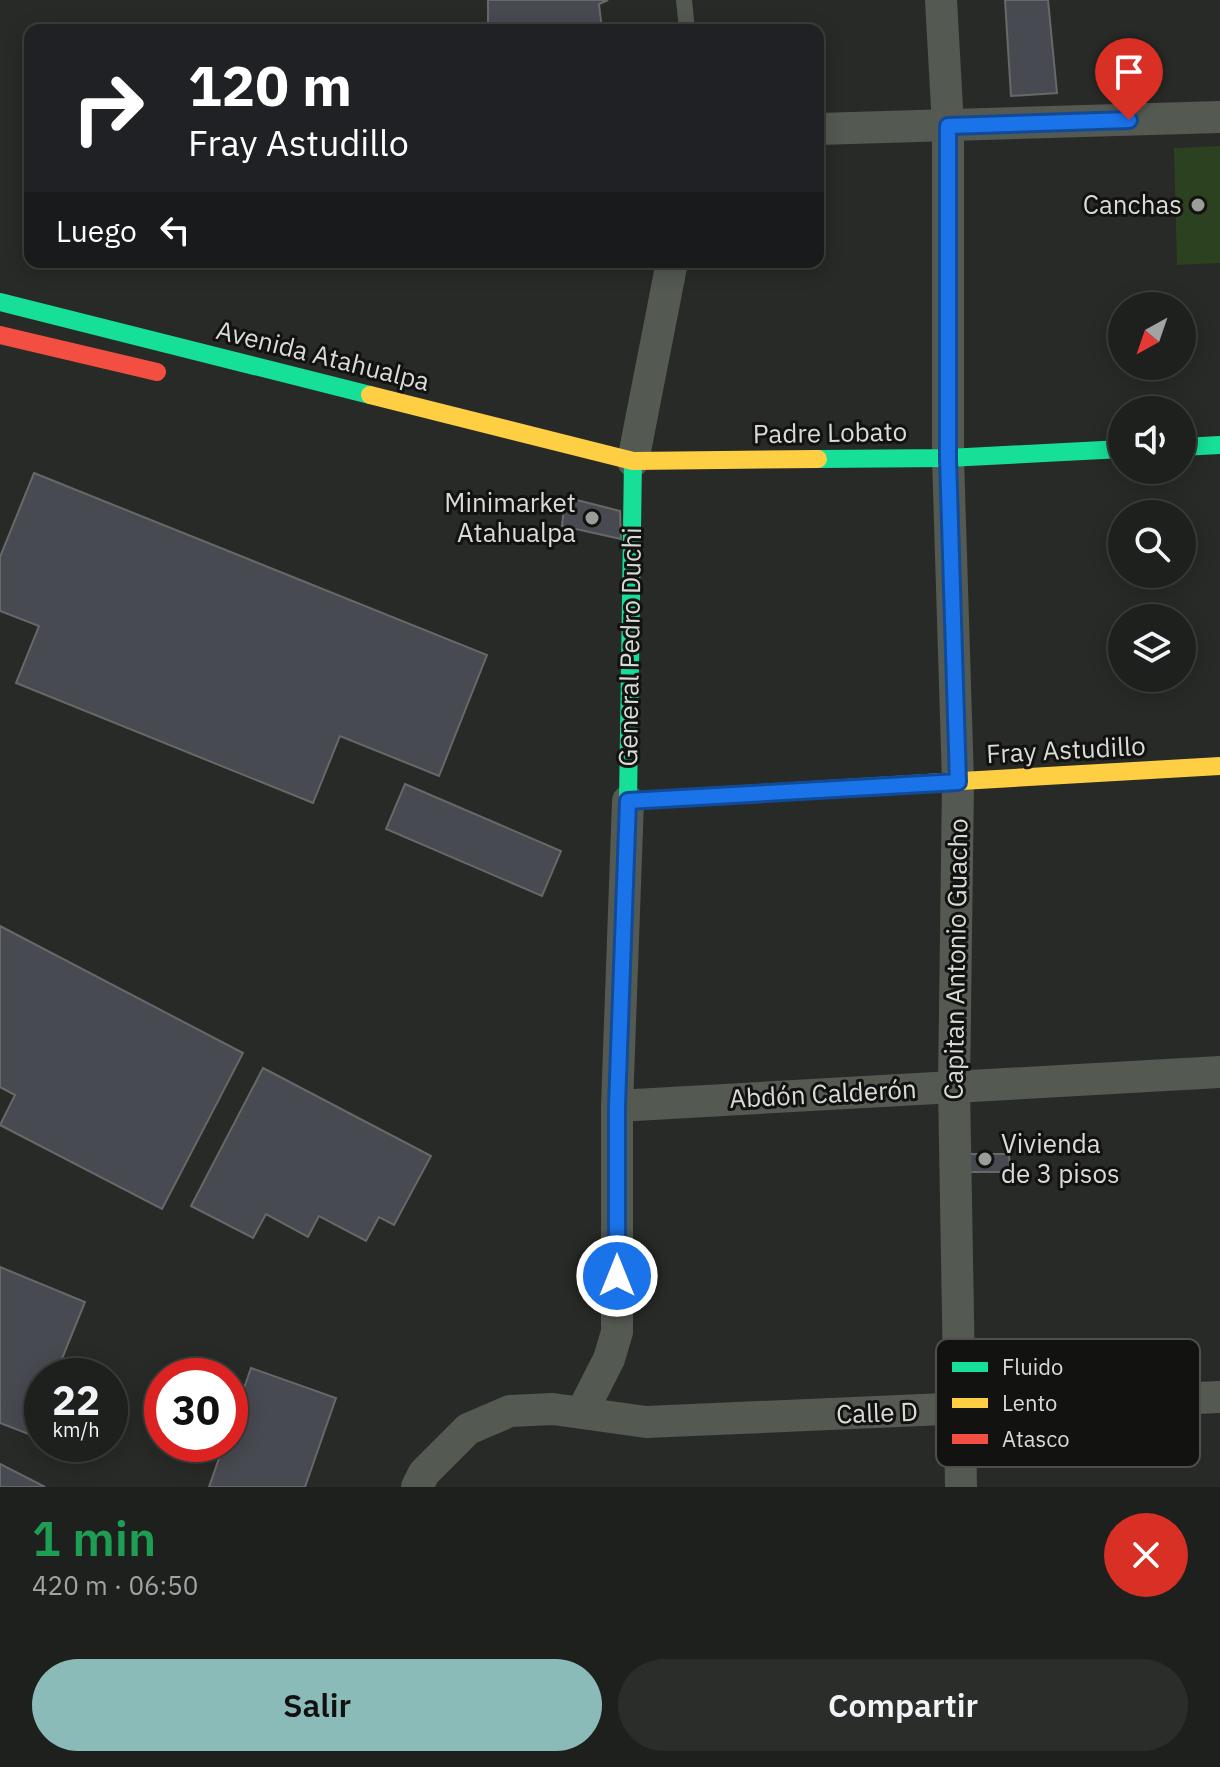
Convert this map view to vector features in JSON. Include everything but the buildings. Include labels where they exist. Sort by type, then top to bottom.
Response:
[{"type":"main road","name":"Avenida Atahualpa","points":[[0,302],[628,475]]},
{"type":"main road","points":[[0,335],[170,375]]},
{"type":"main road","points":[[1196,446],[1220,445]]},
{"type":"main road","name":"Padre Lobato","points":[[628,475],[1108,450]]},
{"type":"main road","name":"General Pedro Duchi","points":[[628,475],[628,801]]},
{"type":"main road","name":"Fray Astudillo","points":[[628,801],[1220,766]]},
{"type":"street","name":"Capitan Antonio Guacho","points":[[941,0],[948,126],[948,458],[958,782],[954,1087],[957,1339]]},
{"type":"street","points":[[824,129],[1220,117]]},
{"type":"street","name":"General Pedro Duchi","points":[[628,475],[671,268]]},
{"type":"street","name":"General Pedro Duchi","points":[[582,1412],[609,1359],[617,1332],[617,1106],[628,801]]},
{"type":"street","name":"Abdón Calderón","points":[[617,1106],[1220,1072]]},
{"type":"street","name":"Calle D","points":[[1200,1398],[1220,1397]]},
{"type":"street","name":"Calle D","points":[[417,1487],[424,1473],[468,1429],[510,1411],[553,1409],[646,1422],[936,1411]]},
{"type":"street","name":"Capitan Antonio Guacho","points":[[960,1467],[961,1487]]},
{"type":"lane","points":[[684,0],[686,24]]},
{"type":"green space","name":"Canchas","points":[[1220,146],[1220,263],[1177,265],[1174,148]]},
{"type":"traffic: fast","points":[[0,302],[370,395]]},
{"type":"traffic: fast","points":[[1196,446],[1220,445]]},
{"type":"traffic: fast","points":[[818,459],[948,458],[1108,450]]},
{"type":"traffic: fast","points":[[633,461],[628,801],[927,783]]},
{"type":"traffic: slow","points":[[370,395],[633,461],[818,459]]},
{"type":"traffic: slow","points":[[927,783],[1220,766]]},
{"type":"traffic: jam","points":[[0,335],[157,372]]},
{"type":"place","name":"Canchas","points":[[1198,205]]},
{"type":"place","name":"Minimarket Atahualpa","points":[[592,518]]},
{"type":"place","name":"Vivienda de 3 pisos","points":[[985,1159]]},
{"type":"route","points":[[617,1276],[617,1106],[628,801],[958,782],[948,458],[948,126],[1129,120]]}]
